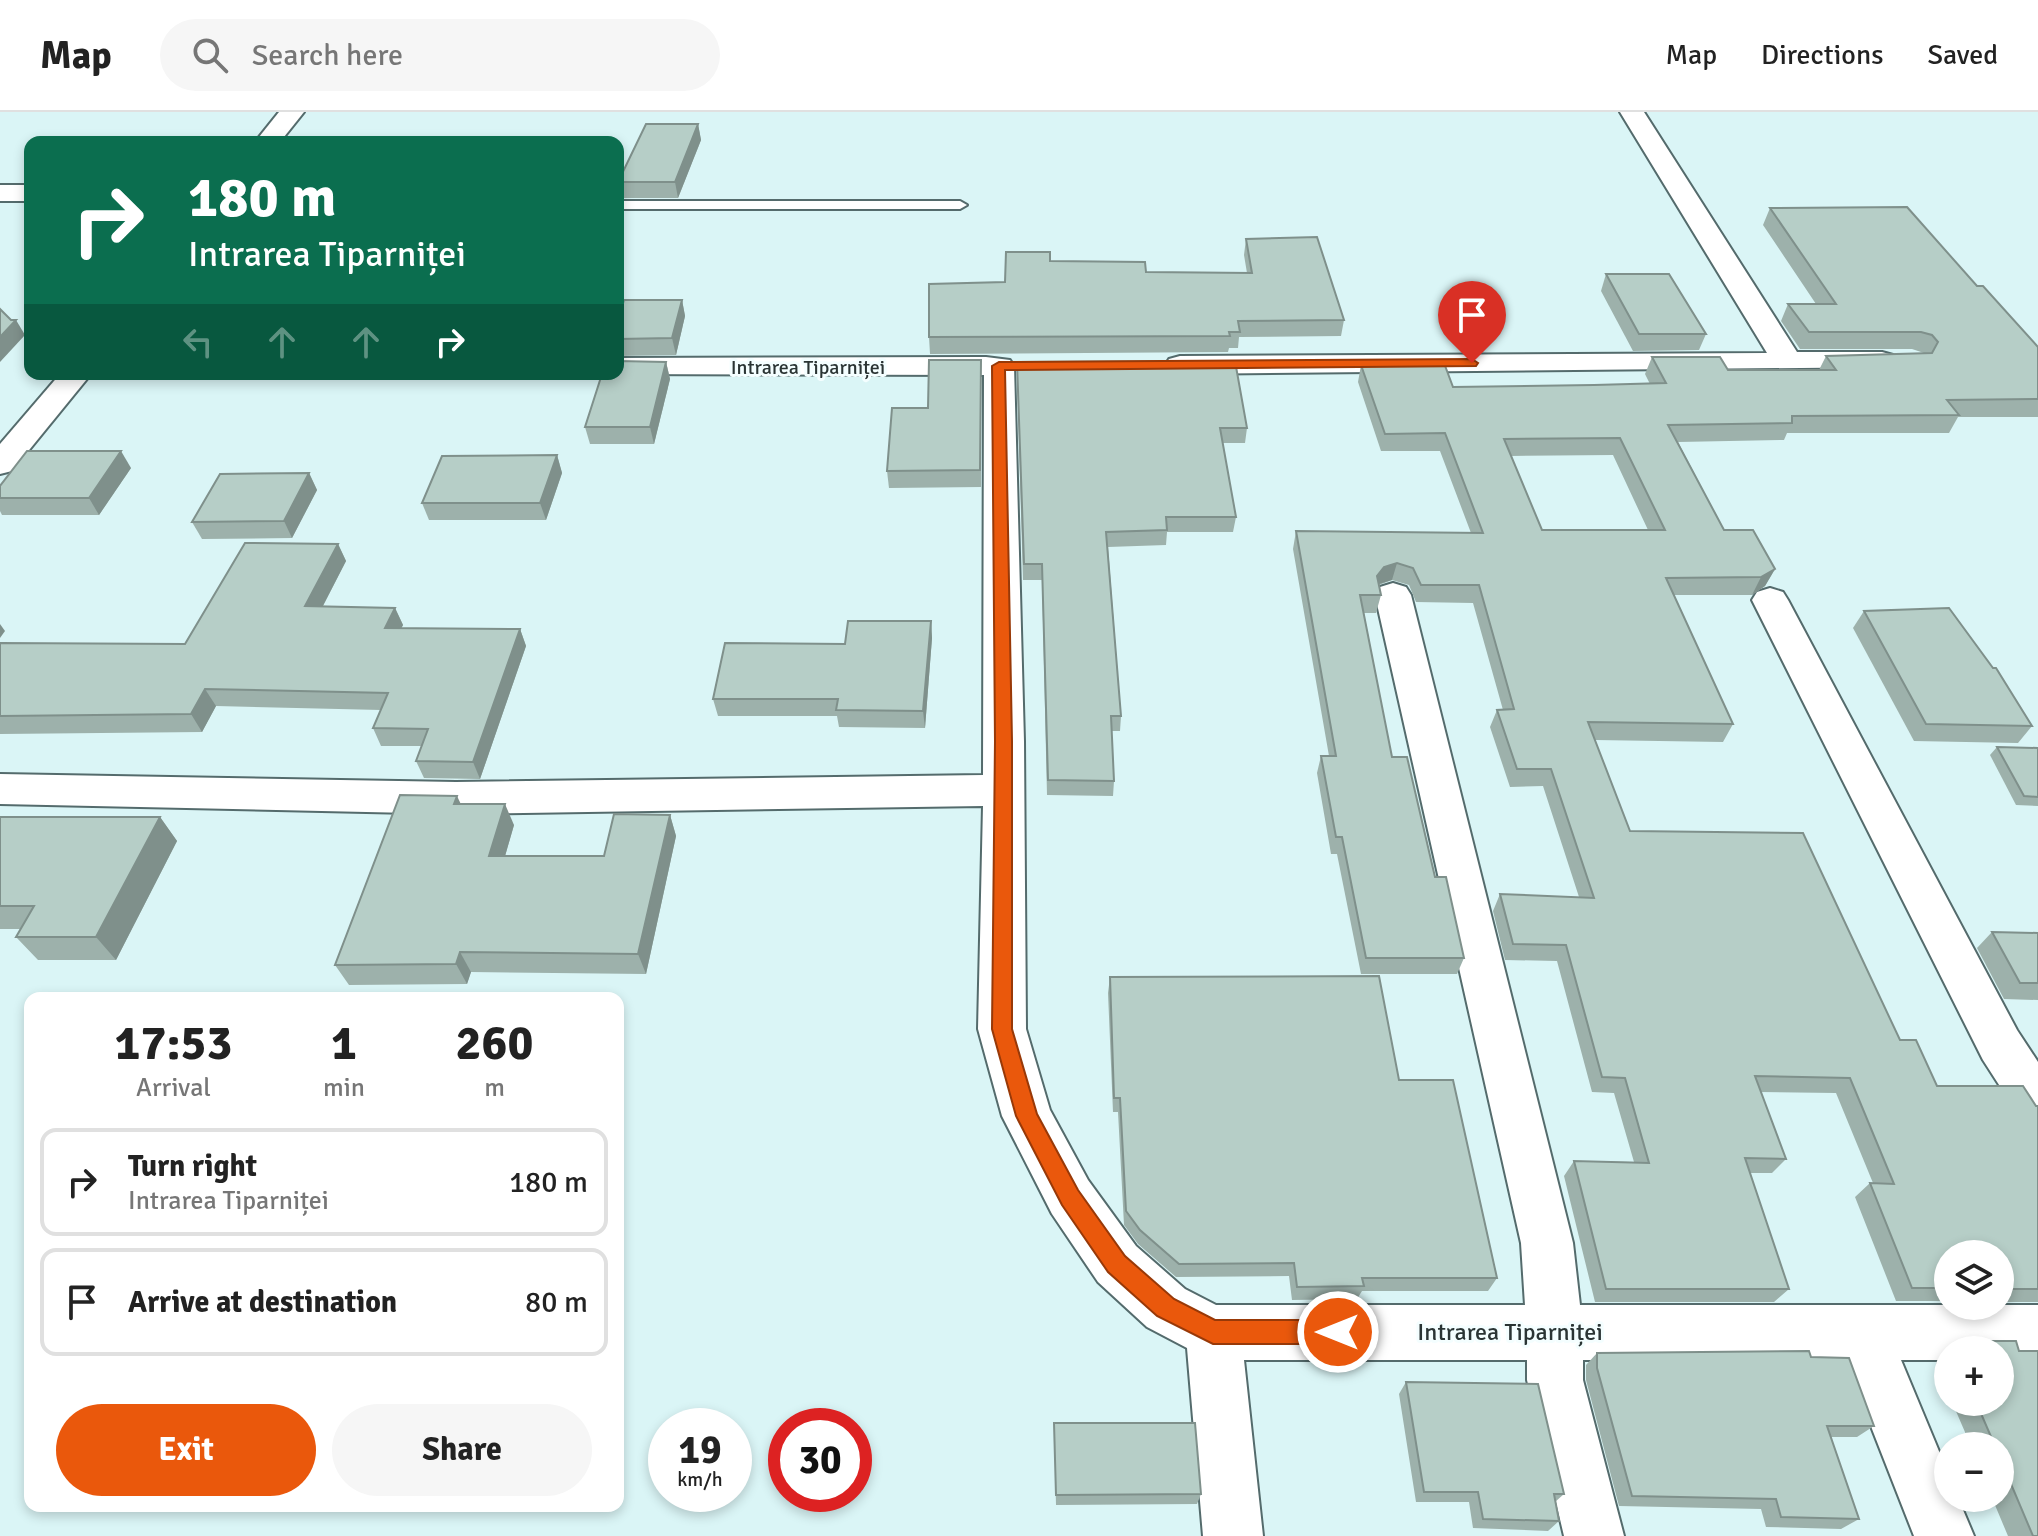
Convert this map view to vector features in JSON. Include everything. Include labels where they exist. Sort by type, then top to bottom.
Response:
[{"type":"street","points":[[272,136],[292,112]]},
{"type":"street","points":[[1632,112],[1787,361]]},
{"type":"street","points":[[0,193],[24,193]]},
{"type":"street","points":[[1156,365],[1911,361]]},
{"type":"street","name":"Intrarea Tiparniței","points":[[624,367],[1014,366],[1003,790],[1002,1029],[1027,1116],[1070,1197],[1117,1264],[1166,1308],[1213,1332],[2038,1333]]},
{"type":"street","points":[[0,464],[71,380]]},
{"type":"street","points":[[1393,595],[1547,1243],[1555,1332],[1555,1380],[1594,1536]]},
{"type":"street","points":[[1770,600],[2000,1045],[2038,1103]]},
{"type":"street","points":[[0,789],[456,798],[1003,790]]},
{"type":"street","points":[[1213,1332],[1233,1536]]},
{"type":"street","points":[[1862,1333],[1944,1536]]},
{"type":"lane","points":[[624,205],[960,205]]},
{"type":"building","points":[[646,124],[698,124],[675,182],[624,182],[624,170]]},
{"type":"building","points":[[1907,207],[1977,286],[1983,286],[2038,347],[2038,399],[1947,400],[1959,415],[1792,416],[1792,423],[1668,425],[1724,530],[1753,530],[1775,569],[1761,577],[1666,578],[1733,724],[1588,722],[1630,831],[1803,833],[1900,1040],[1916,1040],[1937,1086],[2023,1086],[2038,1106],[2038,1289],[2014,1289],[2014,1240],[1934,1240],[1934,1288],[1912,1288],[1870,1183],[1894,1184],[1850,1078],[1755,1076],[1786,1159],[1745,1158],[1789,1289],[1606,1289],[1574,1161],[1649,1163],[1625,1078],[1602,1077],[1566,945],[1513,944],[1500,894],[1594,898],[1551,769],[1517,769],[1497,710],[1514,709],[1479,585],[1421,585],[1413,568],[1397,563],[1384,567],[1377,576],[1381,595],[1360,595],[1392,757],[1407,757],[1435,877],[1446,877],[1464,958],[1366,958],[1342,837],[1336,837],[1321,756],[1336,756],[1296,531],[1483,533],[1445,433],[1385,434],[1361,365],[1444,363],[1453,387],[1666,383],[1652,357],[1720,357],[1728,370],[1836,370],[1826,356],[1932,353],[1938,342],[1932,335],[1921,332],[1809,332],[1788,304],[1836,304],[1770,208]],"holes":[[[1620,438],[1665,530],[1542,530],[1504,439]]]},
{"type":"building","points":[[1317,237],[1344,320],[1238,321],[1240,332],[1229,332],[1230,336],[929,337],[929,284],[1005,282],[1006,252],[1050,252],[1050,261],[1145,262],[1146,272],[1252,273],[1246,239]]},
{"type":"building","points":[[1606,274],[1669,274],[1706,334],[1639,334]]},
{"type":"building","points":[[624,300],[682,300],[672,338],[624,339]]},
{"type":"building","points":[[0,309],[11,320],[16,320],[0,337]]},
{"type":"building","points":[[929,360],[981,360],[980,470],[887,471],[892,408],[928,408]]},
{"type":"building","points":[[624,361],[666,362],[650,427],[585,427],[600,380],[624,380]]},
{"type":"building","points":[[1235,361],[1247,428],[1220,428],[1236,517],[1166,517],[1167,530],[1106,532],[1121,716],[1111,716],[1114,781],[1048,780],[1042,564],[1024,564],[1017,362]]},
{"type":"building","points":[[27,451],[121,451],[89,498],[0,498],[0,486]]},
{"type":"building","points":[[557,455],[540,503],[422,503],[442,456]]},
{"type":"building","points":[[309,473],[284,521],[192,522],[220,474]]},
{"type":"building","points":[[245,543],[338,544],[305,606],[395,608],[385,628],[520,629],[473,762],[416,761],[428,729],[373,728],[388,693],[205,689],[191,714],[0,716],[0,643],[185,644]]},
{"type":"building","points":[[1949,608],[1996,668],[2032,726],[1926,724],[1864,611]]},
{"type":"building","points":[[848,621],[931,621],[923,711],[836,710],[838,699],[713,699],[725,643],[845,644]]},
{"type":"building","points":[[1997,747],[2038,748],[2038,797],[2024,796]]},
{"type":"building","points":[[400,795],[457,796],[454,804],[505,804],[489,856],[604,856],[614,814],[670,815],[638,954],[460,952],[456,964],[335,965]]},
{"type":"building","points":[[0,817],[160,817],[96,937],[16,937],[34,906],[0,906]]},
{"type":"building","points":[[1992,932],[2038,933],[2038,983],[2020,983]]},
{"type":"building","points":[[1379,976],[1399,1080],[1453,1080],[1497,1278],[1362,1278],[1364,1286],[1297,1287],[1294,1263],[1179,1264],[1140,1230],[1126,1211],[1120,1098],[1114,1098],[1110,977]]},
{"type":"building","points":[[2016,1341],[2019,1351],[2038,1351],[2038,1536],[2033,1536],[2014,1491],[2014,1432],[1989,1432],[1982,1416],[2014,1416]]},
{"type":"building","points":[[1809,1351],[1811,1357],[1849,1358],[1874,1426],[1827,1426],[1859,1519],[1781,1517],[1776,1499],[1632,1496],[1597,1368],[1597,1353]]},
{"type":"building","points":[[1406,1382],[1538,1384],[1564,1494],[1554,1494],[1559,1521],[1483,1519],[1478,1492],[1424,1492]]},
{"type":"building","points":[[1054,1423],[1195,1423],[1201,1494],[1056,1495]]},
{"type":"route","points":[[1338,1332],[1213,1332],[1166,1308],[1117,1264],[1070,1197],[1027,1116],[1002,1029],[1004,741],[999,366],[1472,363]]}]
